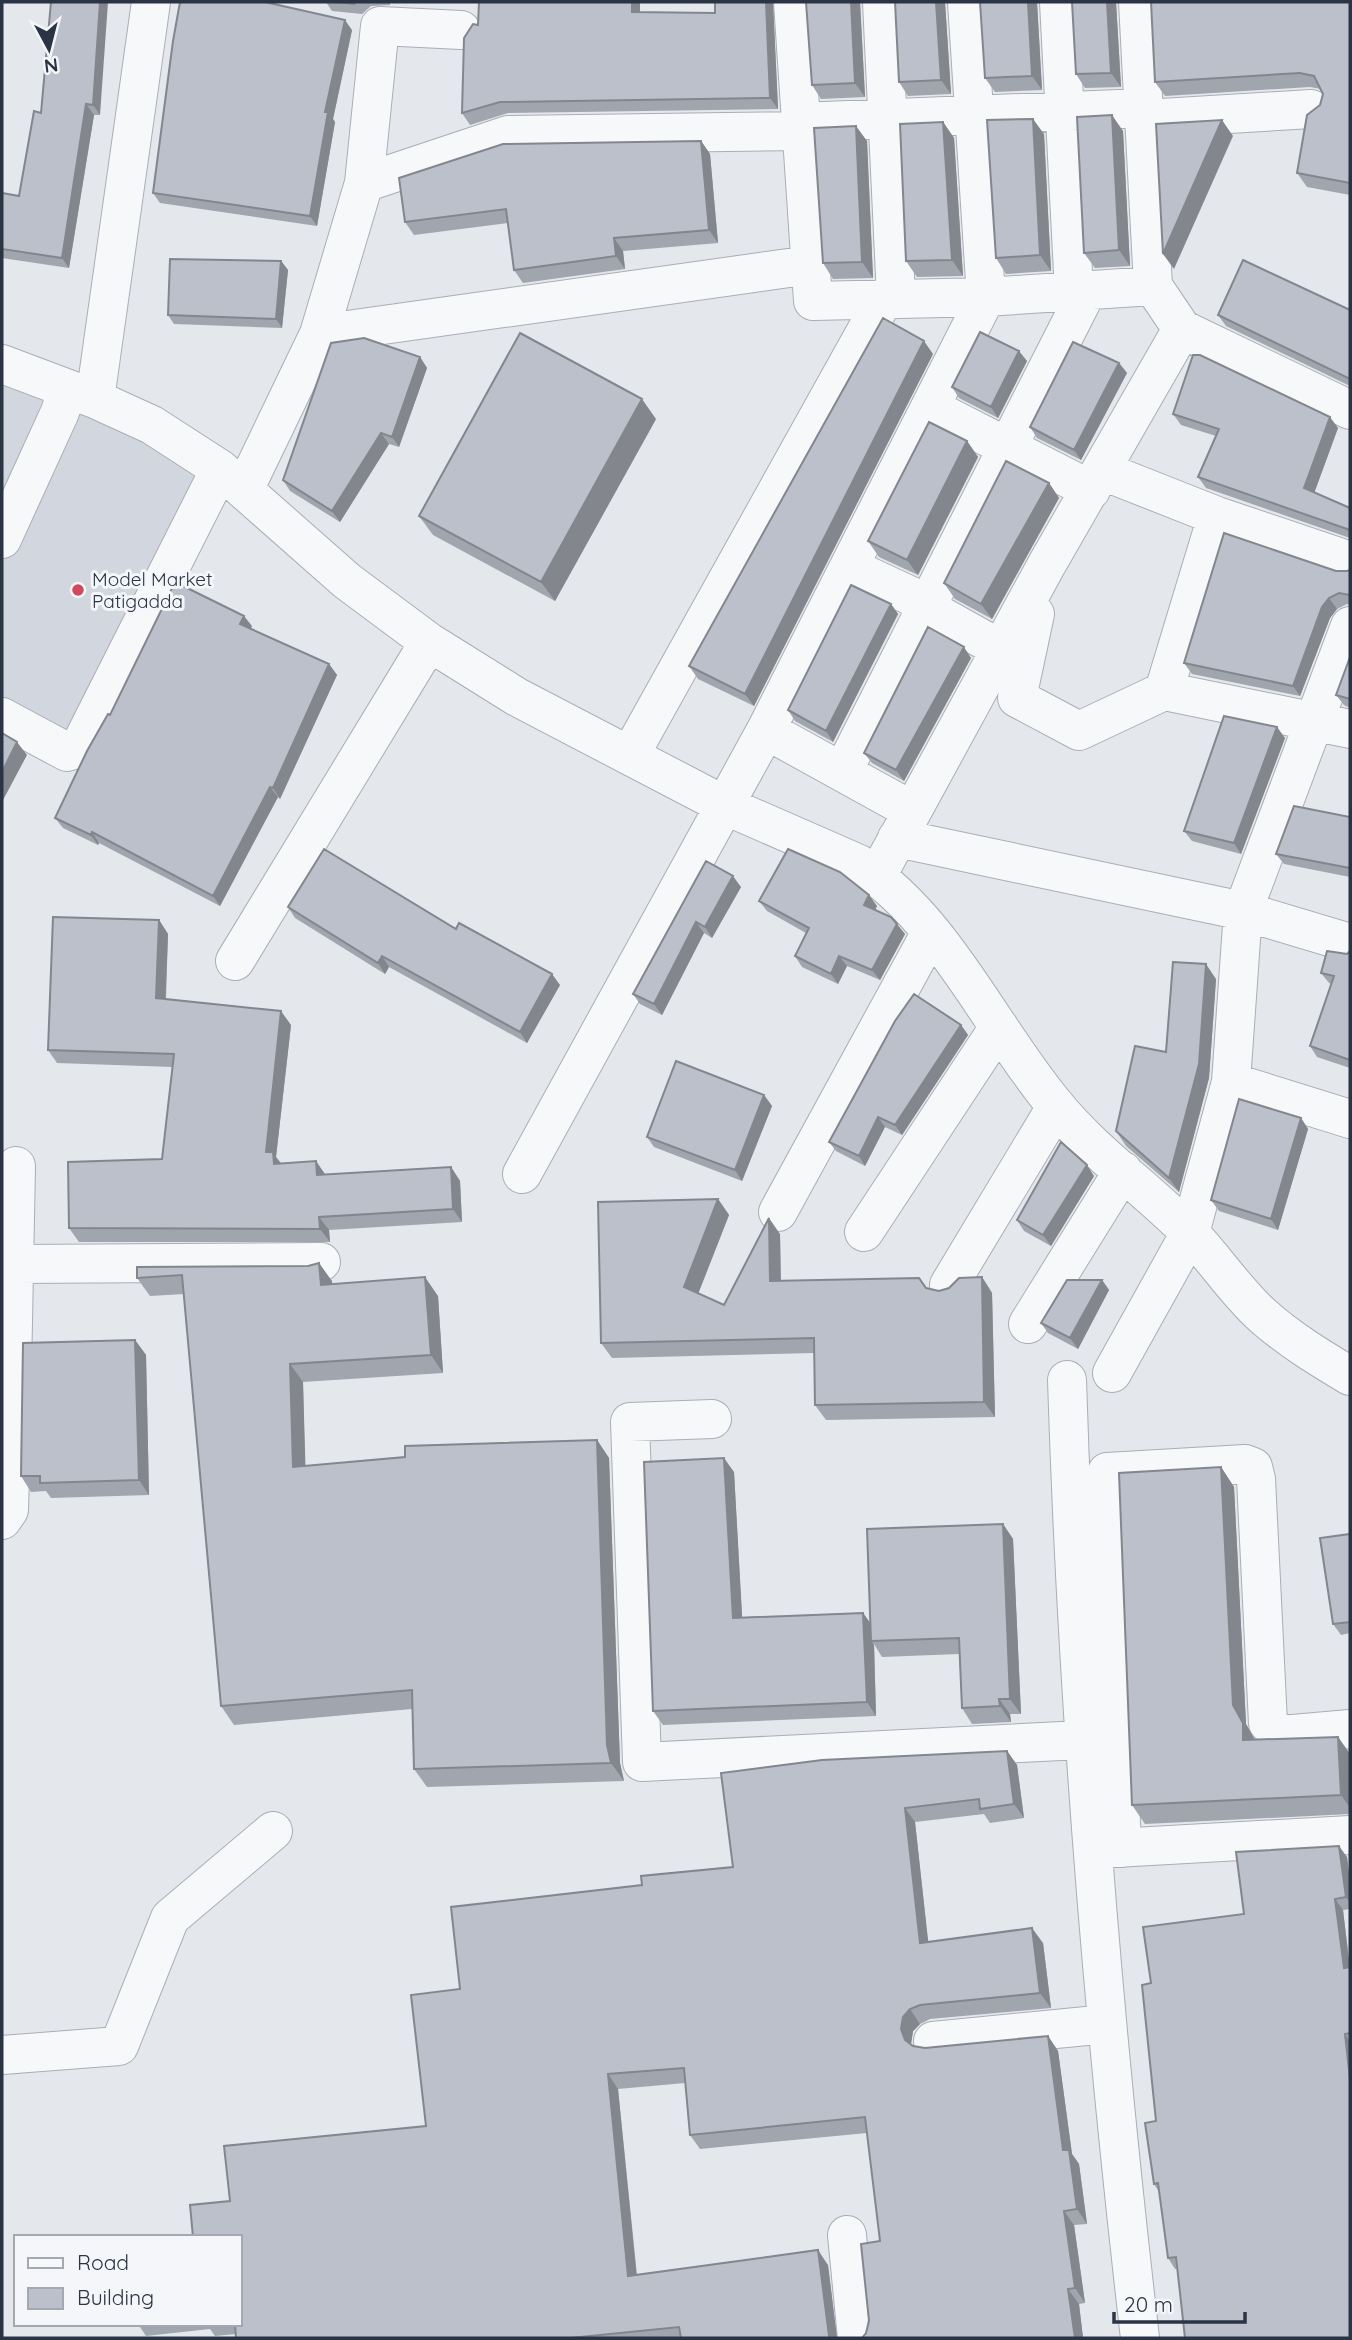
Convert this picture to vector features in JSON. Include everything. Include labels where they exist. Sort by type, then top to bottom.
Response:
[{"type":"street","points":[[2,539],[61,412],[81,394],[150,2]]},
{"type":"street","points":[[793,2],[813,301],[890,297],[986,297],[1153,286]]},
{"type":"street","points":[[631,755],[890,297],[888,119],[882,2]]},
{"type":"street","points":[[522,1174],[766,730],[986,297],[967,2]]},
{"type":"street","points":[[843,771],[1005,448],[1080,291],[1059,2]]},
{"type":"street","points":[[1138,2],[1153,286],[1182,329],[1350,410]]},
{"type":"street","points":[[2,717],[67,752],[79,748],[319,334],[364,183],[380,26],[461,30]]},
{"type":"street","points":[[364,183],[508,135],[800,127],[888,119],[1065,111],[1144,114],[1311,109]]},
{"type":"street","points":[[319,334],[810,265]]},
{"type":"street","points":[[877,876],[1002,650],[1046,564],[1097,481],[1182,329]]},
{"type":"street","points":[[2,365],[81,394],[152,425],[232,480],[347,581],[429,642],[517,697],[723,805],[859,864],[877,876],[930,934],[983,1001],[1056,1107],[1190,1233],[1262,1315],[1305,1349],[1350,1376]]},
{"type":"street","points":[[931,408],[1005,448],[1097,481],[1217,516],[1350,561]]},
{"type":"street","points":[[1164,691],[1217,516]]},
{"type":"street","points":[[1046,564],[1017,698],[1079,731],[1164,691],[1350,729]]},
{"type":"street","points":[[849,567],[926,603],[925,607]]},
{"type":"street","points":[[925,607],[1002,650]]},
{"type":"street","points":[[1112,1373],[1190,1233],[1231,1082],[1243,911],[1311,723],[1350,626]]},
{"type":"street","points":[[235,961],[429,642]]},
{"type":"street","points":[[766,730],[843,771],[904,824],[1243,911],[1350,943]]},
{"type":"street","points":[[778,1212],[930,934]]},
{"type":"street","points":[[864,1233],[999,1027]]},
{"type":"street","points":[[1231,1082],[1350,1119]]},
{"type":"street","points":[[948,1285],[1056,1107]]},
{"type":"street","points":[[2,1520],[9,1510],[16,1166]]},
{"type":"street","points":[[1028,1324],[1123,1171]]},
{"type":"street","points":[[15,1264],[321,1262]]},
{"type":"street","points":[[1067,1380],[1068,1473],[1082,1740],[1107,1849]]},
{"type":"street","points":[[712,1419],[630,1422],[642,1762],[1082,1740]]},
{"type":"street","points":[[1068,1473],[1245,1464],[1253,1467],[1256,1479],[1268,1723],[1281,1735],[1350,1729]]},
{"type":"street","points":[[1107,1472],[1107,2024],[1140,2338]]},
{"type":"street","points":[[2,2055],[119,2046],[170,1918],[273,1832]]},
{"type":"street","points":[[1107,1849],[1350,1835]]},
{"type":"street","points":[[933,2041],[1107,2024]]},
{"type":"street","points":[[847,2235],[857,2338]]},
{"type":"shaded area","name":"Model Market Patigadda","points":[[2,364],[215,469],[72,748],[2,710]]},
{"type":"building","points":[[51,2],[100,2],[93,105],[86,104],[62,258],[2,249],[2,193],[19,196],[34,111],[41,113]]},
{"type":"building","points":[[180,2],[265,2],[345,20],[325,112],[328,112],[310,216],[153,193]]},
{"type":"building","points":[[479,2],[632,2],[632,12],[715,13],[715,2],[766,2],[770,98],[500,102],[462,113],[464,38],[473,24],[478,25]]},
{"type":"building","points":[[806,2],[851,2],[855,83],[812,85]]},
{"type":"building","points":[[895,2],[936,2],[941,80],[899,82]]},
{"type":"building","points":[[980,2],[1028,2],[1032,76],[985,78]]},
{"type":"building","points":[[1072,2],[1107,2],[1111,73],[1076,74]]},
{"type":"building","points":[[1151,2],[1350,2],[1350,183],[1297,173],[1307,115],[1320,105],[1323,94],[1314,76],[1300,73],[1155,82]]},
{"type":"building","points":[[1112,115],[1119,250],[1084,253],[1077,117]]},
{"type":"building","points":[[1033,119],[1040,255],[996,258],[987,120]]},
{"type":"building","points":[[1222,120],[1163,254],[1156,124]]},
{"type":"building","points":[[943,122],[952,260],[906,261],[900,124]]},
{"type":"building","points":[[856,126],[862,262],[823,263],[814,128]]},
{"type":"building","points":[[701,141],[709,230],[614,238],[616,256],[514,270],[506,209],[405,222],[399,178],[503,144]]},
{"type":"building","points":[[170,259],[281,261],[276,319],[168,315]]},
{"type":"building","points":[[1243,260],[1350,310],[1350,379],[1218,315]]},
{"type":"building","points":[[883,318],[924,341],[745,694],[689,666]]},
{"type":"building","points":[[980,332],[1019,351],[991,407],[952,387]]},
{"type":"building","points":[[520,333],[642,399],[541,582],[419,516]]},
{"type":"building","points":[[364,338],[420,357],[392,437],[381,433],[332,511],[283,480],[331,343]]},
{"type":"building","points":[[1073,342],[1119,363],[1074,450],[1030,427]]},
{"type":"building","points":[[1193,355],[1200,355],[1330,417],[1304,488],[1350,508],[1350,530],[1198,477],[1219,429],[1173,414]]},
{"type":"building","points":[[929,422],[967,441],[907,560],[868,541]]},
{"type":"building","points":[[1006,461],[1049,483],[981,604],[944,583]]},
{"type":"building","points":[[1224,533],[1336,571],[1350,570],[1350,595],[1339,593],[1329,598],[1322,607],[1293,686],[1184,663]]},
{"type":"building","points":[[175,582],[244,616],[240,624],[329,664],[273,788],[270,787],[213,896],[92,832],[91,835],[55,818],[87,751],[108,714],[110,715]]},
{"type":"building","points":[[851,585],[891,604],[826,731],[788,710]]},
{"type":"building","points":[[928,627],[964,647],[896,770],[864,753]]},
{"type":"building","points":[[1350,657],[1350,699],[1336,695]]},
{"type":"building","points":[[1224,716],[1277,727],[1234,843],[1184,831]]},
{"type":"building","points":[[2,733],[17,742],[2,772]]},
{"type":"building","points":[[1294,806],[1350,817],[1350,868],[1276,854]]},
{"type":"building","points":[[324,849],[456,929],[459,923],[552,974],[520,1032],[382,956],[378,963],[288,907]]},
{"type":"building","points":[[788,849],[840,872],[869,895],[864,905],[891,917],[897,924],[872,970],[839,956],[831,974],[795,956],[809,928],[759,901]]},
{"type":"building","points":[[706,861],[733,876],[705,927],[696,922],[654,1004],[633,994]]},
{"type":"building","points":[[53,917],[159,920],[156,998],[281,1011],[266,1152],[273,1152],[274,1164],[316,1161],[317,1175],[451,1167],[453,1209],[319,1217],[320,1229],[69,1228],[68,1162],[162,1159],[174,1054],[48,1050]]},
{"type":"building","points":[[1327,951],[1347,954],[1350,951],[1350,1060],[1310,1046],[1334,976],[1321,973]]},
{"type":"building","points":[[1173,962],[1206,964],[1199,1064],[1169,1178],[1116,1131],[1135,1046],[1166,1052]]},
{"type":"building","points":[[914,994],[961,1025],[895,1125],[878,1117],[859,1156],[829,1142],[895,1021]]},
{"type":"building","points":[[676,1061],[764,1095],[735,1170],[647,1137]]},
{"type":"building","points":[[1239,1099],[1301,1118],[1271,1219],[1211,1200]]},
{"type":"building","points":[[1061,1142],[1087,1165],[1043,1235],[1017,1220]]},
{"type":"building","points":[[718,1199],[684,1287],[724,1305],[769,1218],[770,1281],[919,1278],[926,1288],[939,1291],[949,1288],[959,1278],[982,1277],[984,1402],[815,1405],[814,1338],[601,1343],[598,1202]]},
{"type":"building","points":[[319,1263],[321,1285],[425,1277],[431,1355],[290,1364],[293,1467],[405,1457],[405,1446],[597,1440],[607,1745],[611,1763],[414,1769],[412,1690],[221,1706],[182,1275],[137,1278],[137,1267],[308,1266]]},
{"type":"building","points":[[1067,1280],[1102,1280],[1070,1338],[1041,1323]]},
{"type":"building","points":[[135,1340],[139,1480],[40,1483],[40,1476],[21,1476],[23,1343]]},
{"type":"building","points":[[724,1458],[733,1618],[863,1613],[867,1702],[653,1711],[644,1462]]},
{"type":"building","points":[[1221,1467],[1233,1705],[1243,1723],[1243,1740],[1338,1737],[1341,1795],[1132,1805],[1119,1473]]},
{"type":"building","points":[[1003,1524],[1010,1699],[999,1699],[1000,1706],[962,1708],[959,1638],[871,1641],[867,1529]]},
{"type":"building","points":[[1350,1534],[1350,1622],[1333,1624],[1320,1538]]},
{"type":"building","points":[[1007,1751],[1014,1804],[980,1809],[979,1799],[905,1808],[920,1943],[1032,1928],[1040,1993],[920,2005],[910,2009],[903,2017],[901,2029],[905,2040],[913,2046],[925,2048],[1048,2036],[1063,2150],[1069,2150],[1077,2209],[1064,2211],[1075,2288],[1068,2289],[1075,2338],[862,2338],[869,2321],[861,2244],[880,2241],[865,2117],[690,2135],[684,2068],[608,2074],[628,2276],[818,2250],[829,2336],[832,2338],[681,2338],[679,2327],[570,2338],[236,2338],[235,2326],[242,2326],[242,2235],[193,2235],[190,2205],[230,2201],[224,2146],[426,2126],[411,1995],[460,1989],[451,1907],[642,1885],[641,1876],[733,1867],[721,1773],[822,1760]]},
{"type":"building","points":[[1339,1846],[1346,1897],[1335,1899],[1344,1968],[1350,1967],[1350,2033],[1345,2034],[1350,2079],[1350,2338],[1185,2338],[1176,2257],[1168,2258],[1158,2183],[1154,2184],[1145,2123],[1156,2121],[1142,1985],[1151,1983],[1143,1927],[1244,1914],[1236,1852]]},
{"type":"place","name":"Model Market Patigadda","points":[[78,590]]}]
